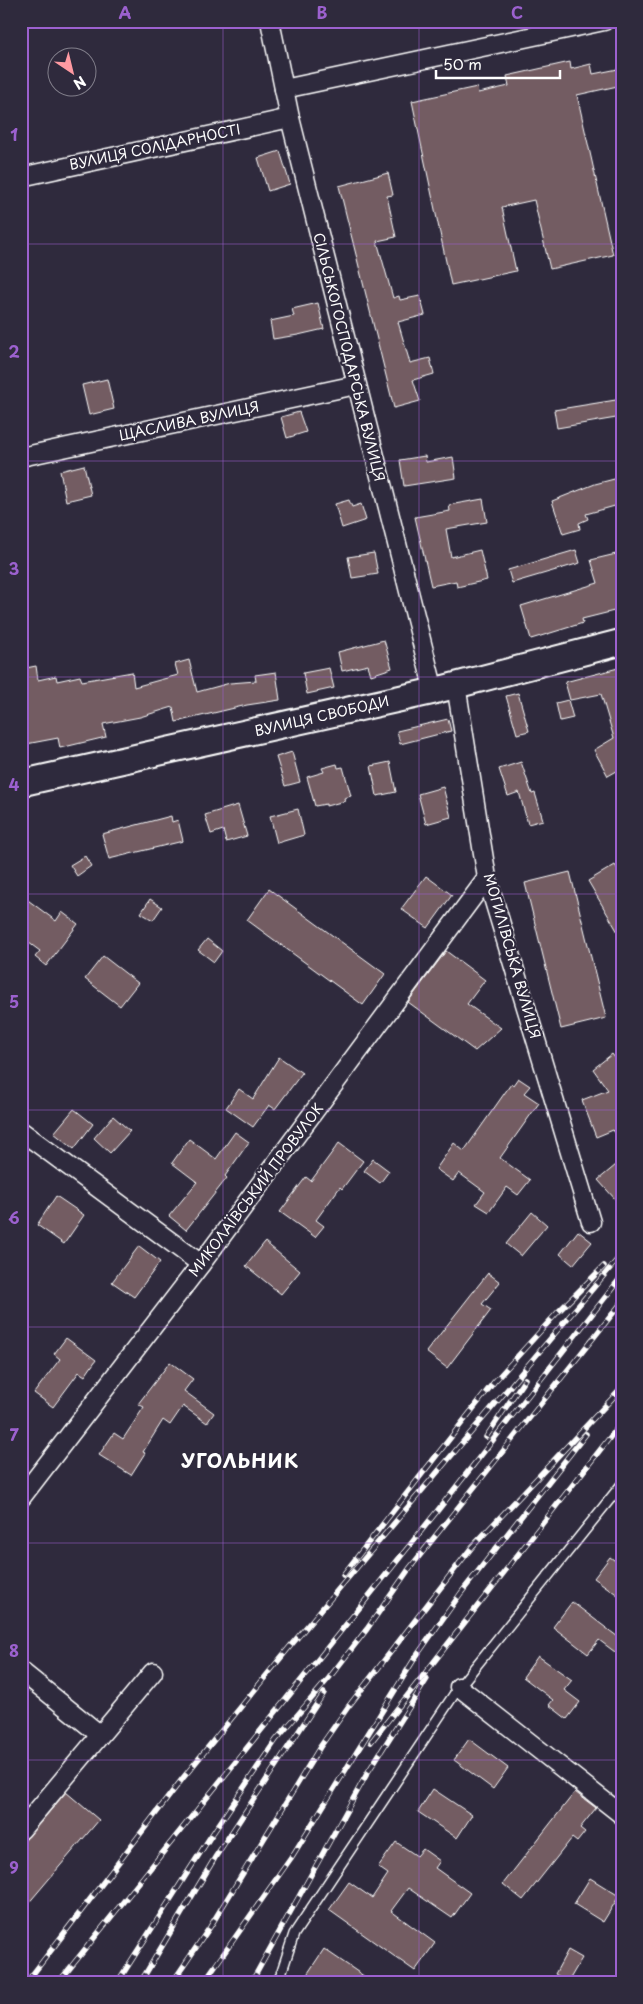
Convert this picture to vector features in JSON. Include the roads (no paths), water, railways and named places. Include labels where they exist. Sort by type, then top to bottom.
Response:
[{"type":"street","name":"СІЛЬСЬКОГОСПОДАРСЬКА ВУЛИЦЯ","points":[[270,21],[290,118],[356,386],[445,688]]},
{"type":"street","points":[[284,89],[604,21]]},
{"type":"street","name":"ВУЛИЦЯ СОЛІДАРНОСТІ","points":[[21,177],[290,118]]},
{"type":"street","name":"ЩАСЛИВА ВУЛИЦЯ","points":[[21,457],[356,386]]},
{"type":"street","name":"ВУЛИЦЯ СВОБОДИ","points":[[21,783],[445,688],[622,642]]},
{"type":"street","name":"МОГИЛІВСЬКА ВУЛИЦЯ","points":[[445,688],[488,878],[591,1222]]},
{"type":"street","name":"МИКОЛАЇВСЬКИЙ ПРОВУЛОК","points":[[25,1487],[201,1264],[488,878]]},
{"type":"street","points":[[21,1131],[201,1264]]},
{"type":"street","points":[[21,1671],[99,1734]]},
{"type":"street","points":[[21,1830],[152,1672]]},
{"type":"street","points":[[459,1687],[622,1815]]},
{"type":"lane","points":[[278,1983],[294,1934],[459,1687],[622,1484]]},
{"type":"railway","points":[[26,1983],[183,1778],[292,1644],[622,1254]]},
{"type":"railway","points":[[343,1575],[494,1382],[557,1313],[604,1266]]},
{"type":"railway","points":[[58,1983],[438,1510],[622,1276]]},
{"type":"railway","points":[[117,1983],[209,1839],[276,1740],[329,1678],[367,1629],[409,1569],[622,1302]]},
{"type":"railway","points":[[486,1437],[525,1379]]},
{"type":"railway","points":[[172,1983],[210,1927],[320,1747],[348,1707],[472,1547],[622,1388]]},
{"type":"railway","points":[[371,1742],[622,1422]]},
{"type":"railway","points":[[203,1983],[291,1858],[415,1658],[461,1593],[586,1434]]},
{"type":"railway","points":[[251,1983],[368,1772],[427,1679]]},
{"type":"railway","points":[[140,1983],[216,1856],[324,1693]]},
{"type":"district","name":"УГОЛЬНИК","points":[[240,1461]]}]
